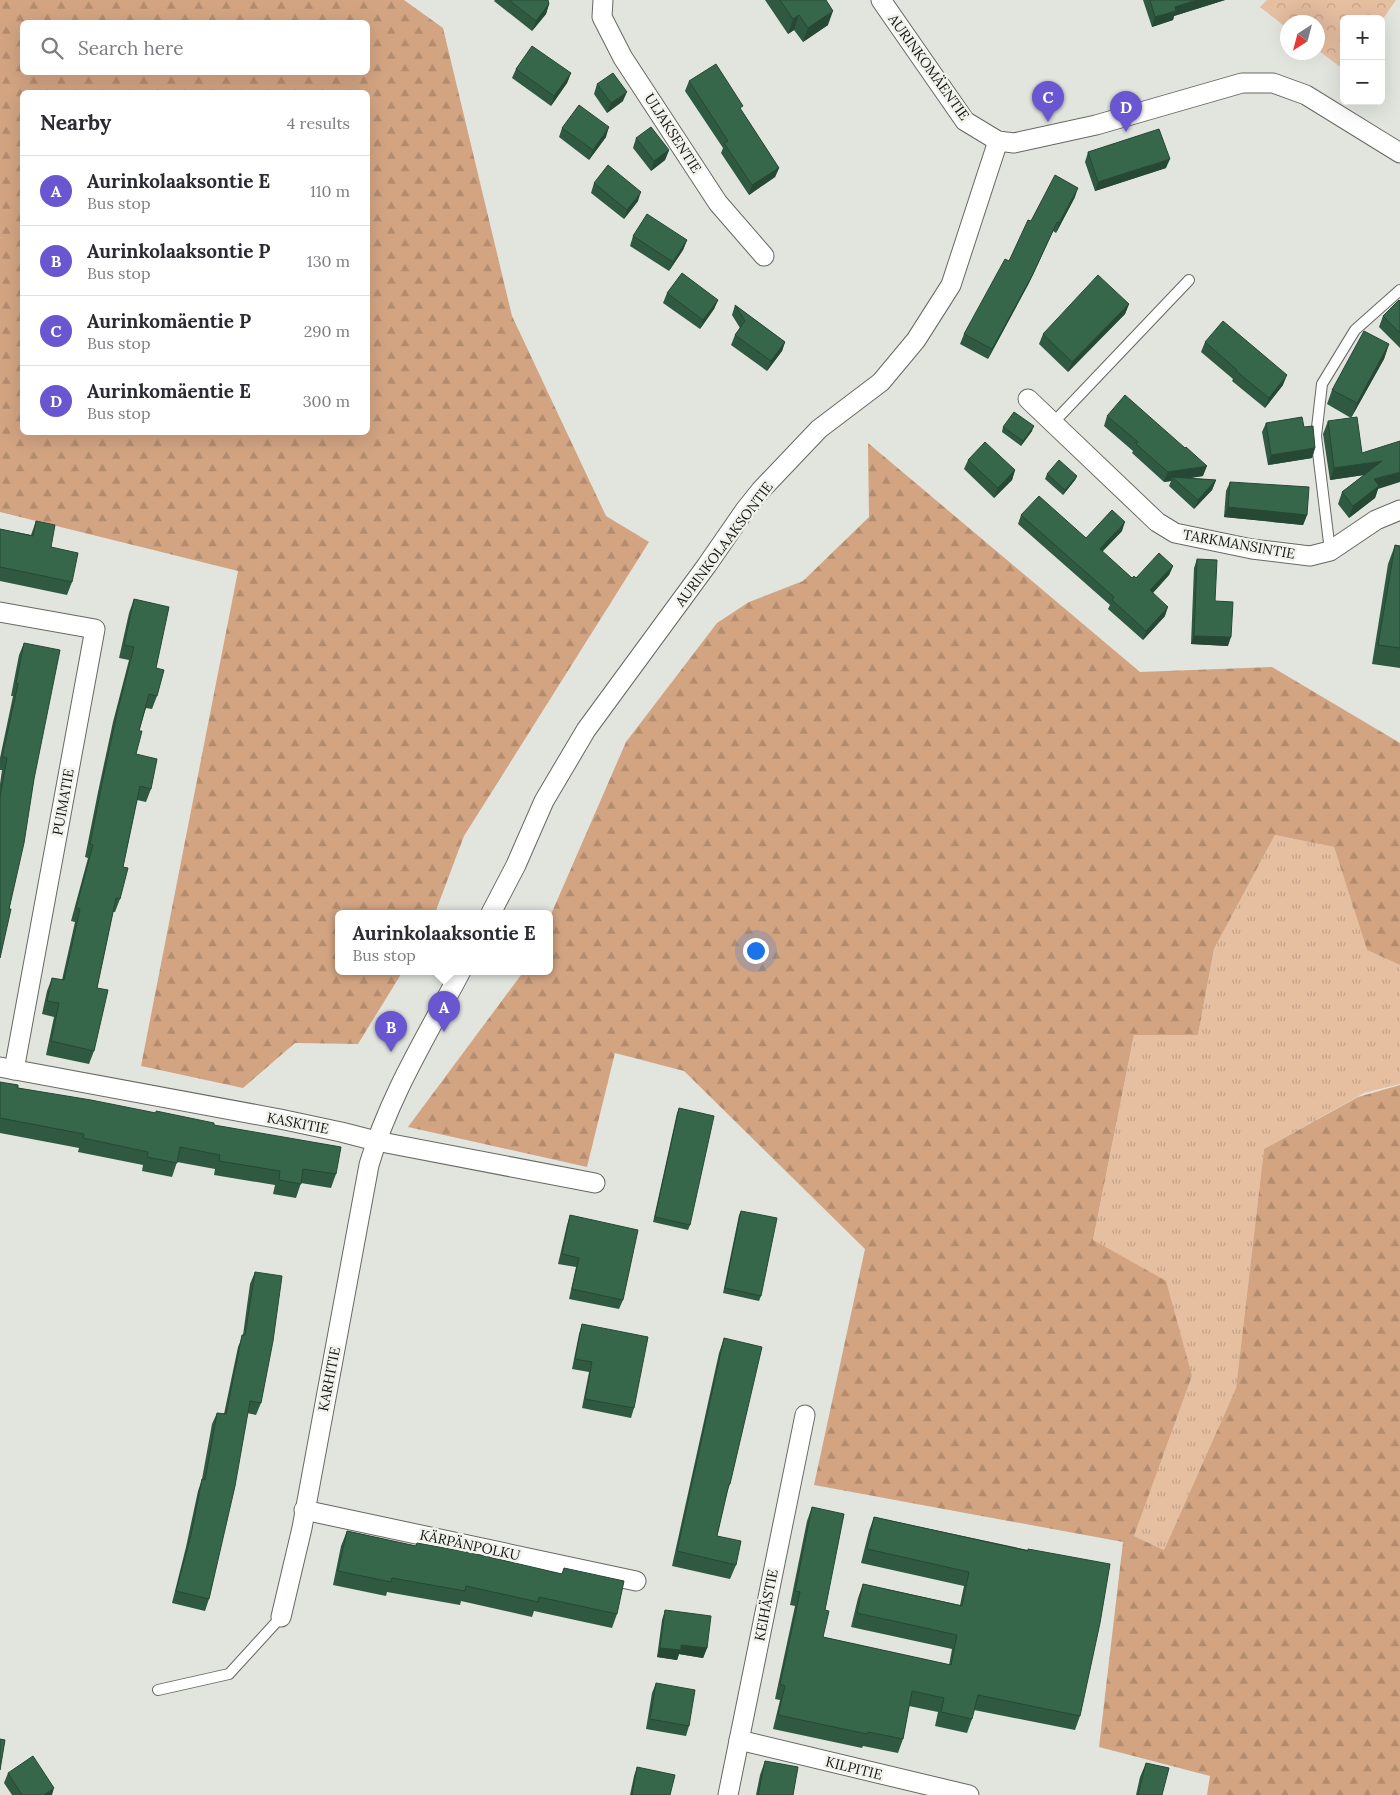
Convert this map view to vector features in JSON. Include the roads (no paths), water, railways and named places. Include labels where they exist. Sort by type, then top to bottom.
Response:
[{"type":"street","name":"ULJAKSENTIE","points":[[603,0],[602,17],[624,58],[718,203],[764,256]]},
{"type":"street","name":"AURINKOMÄENTIE","points":[[881,0],[965,121],[998,142]]},
{"type":"street","points":[[998,142],[1014,143],[1096,125],[1242,83],[1273,83],[1306,95],[1400,153]]},
{"type":"street","name":"AURINKOLAAKSONTIE","points":[[493,910],[516,865],[544,801],[586,730],[745,510],[761,490],[819,429],[881,382],[921,332],[952,286],[998,142]]},
{"type":"street","name":"TARKMANSINTIE","points":[[1028,399],[1157,522],[1174,533],[1252,549],[1310,556],[1330,551],[1376,520],[1400,510]]},
{"type":"street","name":"PUIMATIE","points":[[0,612],[95,629],[7,1069]]},
{"type":"street","points":[[376,1141],[397,1090],[459,975]]},
{"type":"street","name":"KASKITIE","points":[[7,1069],[280,1119],[376,1141],[595,1183]]},
{"type":"street","name":"KARHITIE","points":[[281,1617],[304,1510],[368,1166],[376,1141]]},
{"type":"street","name":"KEIHÄSTIE","points":[[728,1795],[805,1415]]},
{"type":"street","name":"KÄRPÄNPOLKU","points":[[304,1510],[636,1581]]},
{"type":"street","name":"KILPITIE","points":[[739,1740],[970,1795]]},
{"type":"lane","points":[[1053,423],[1189,280]]},
{"type":"lane","points":[[1330,551],[1316,436],[1322,384],[1355,330],[1400,290]]},
{"type":"lane","points":[[158,1690],[230,1674],[281,1617]]},
{"type":"place","name":"Aurinkomäentie P","points":[[1048,122]]},
{"type":"place","name":"Aurinkomäentie E","points":[[1126,132]]},
{"type":"place","name":"Aurinkolaaksontie E","points":[[444,1032]]},
{"type":"place","name":"Aurinkolaaksontie P","points":[[391,1052]]}]
